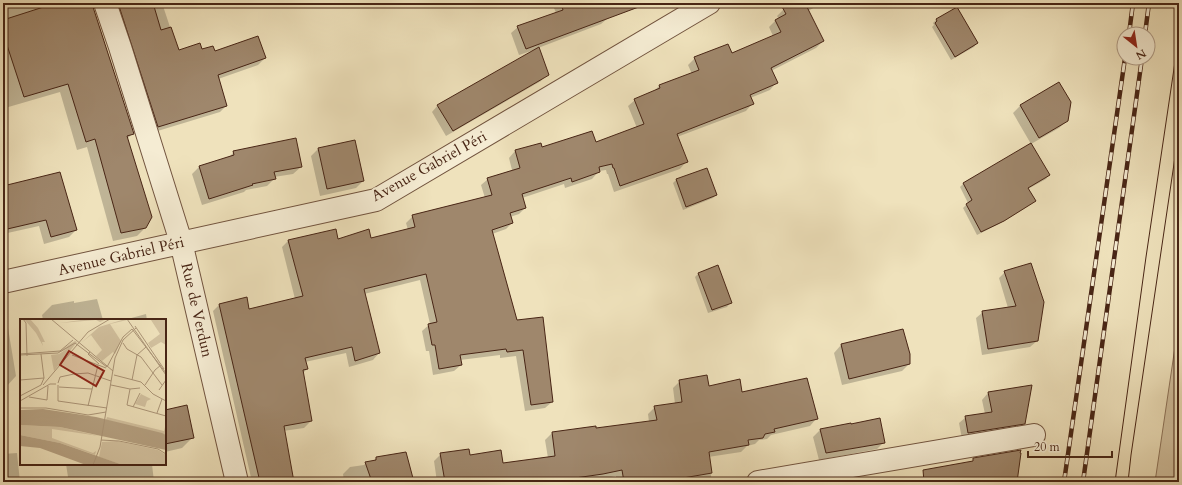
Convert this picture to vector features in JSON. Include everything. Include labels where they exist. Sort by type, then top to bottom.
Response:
[{"type":"street","name":"Rue de Verdun","points":[[105,3],[181,242],[237,482]]},
{"type":"street","name":"Avenue Gabriel Péri","points":[[3,282],[376,200],[709,3]]},
{"type":"street","points":[[758,482],[1034,435]]},
{"type":"shaded area","points":[[1179,320],[1179,482],[1155,482]]},
{"type":"building","points":[[56,3],[93,3],[134,134],[127,136],[152,217],[146,228],[121,233],[95,139],[86,142],[68,84],[24,97],[3,33],[3,20]]},
{"type":"building","points":[[118,3],[153,3],[161,30],[171,27],[179,50],[200,43],[202,49],[213,46],[215,51],[258,36],[266,58],[218,75],[227,106],[158,127]]},
{"type":"building","points":[[561,3],[643,3],[644,5],[526,49],[517,26],[563,10]]},
{"type":"building","points":[[780,3],[805,3],[824,41],[771,68],[778,83],[750,95],[754,104],[677,134],[688,162],[620,186],[612,164],[599,167],[600,172],[572,182],[571,178],[522,194],[526,208],[510,213],[513,223],[492,230],[517,320],[543,317],[553,402],[531,405],[523,350],[507,352],[506,349],[460,355],[462,365],[439,369],[435,345],[432,345],[428,324],[437,322],[426,274],[364,289],[380,353],[355,361],[352,347],[305,358],[308,369],[303,370],[312,421],[284,426],[294,482],[260,482],[219,304],[247,297],[249,309],[303,296],[288,240],[336,229],[338,239],[369,229],[371,238],[415,227],[412,215],[492,195],[487,178],[520,168],[515,150],[541,143],[542,147],[592,131],[596,142],[644,124],[634,99],[660,88],[659,85],[699,70],[694,57],[728,44],[732,53],[781,32],[775,20],[786,14]]},
{"type":"building","points":[[957,7],[978,43],[955,57],[935,23],[937,21],[936,19]]},
{"type":"building","points":[[539,47],[549,75],[453,131],[437,105]]},
{"type":"building","points":[[1059,82],[1071,102],[1068,121],[1039,138],[1020,105]]},
{"type":"building","points":[[296,138],[302,167],[274,172],[276,179],[252,184],[253,185],[209,199],[199,166],[234,155],[233,151]]},
{"type":"building","points":[[355,140],[364,181],[327,189],[318,148]]},
{"type":"building","points":[[1031,143],[1050,175],[1028,188],[1036,201],[1004,221],[981,232],[966,204],[972,200],[963,183]]},
{"type":"building","points":[[707,168],[717,195],[686,207],[676,179]]},
{"type":"building","points":[[60,172],[77,230],[51,237],[46,220],[3,230],[3,186]]},
{"type":"building","points":[[1031,263],[1044,302],[1038,341],[988,349],[982,311],[1016,306],[1004,271]]},
{"type":"building","points":[[718,265],[732,303],[712,310],[698,273]]},
{"type":"building","points":[[903,329],[910,354],[910,364],[849,379],[841,344]]},
{"type":"building","points":[[707,375],[709,386],[740,379],[742,392],[807,378],[818,419],[774,429],[775,432],[765,434],[763,438],[748,440],[749,445],[709,452],[712,473],[660,482],[624,482],[622,470],[547,482],[445,482],[440,453],[469,449],[470,455],[501,450],[503,463],[555,456],[552,432],[657,420],[654,406],[682,402],[679,380]]},
{"type":"building","points":[[1032,385],[1025,424],[968,433],[965,416],[992,412],[988,392]]},
{"type":"building","points":[[187,405],[194,438],[166,444],[166,410]]},
{"type":"building","points":[[880,418],[885,443],[826,453],[820,429]]},
{"type":"building","points":[[1021,450],[1017,482],[924,482],[923,470],[973,461],[973,458]]},
{"type":"building","points":[[406,452],[414,482],[372,482],[365,462],[376,460],[376,457]]},
{"type":"tram line","points":[[1115,482],[1146,257],[1179,35]]},
{"type":"tram line","points":[[1128,482],[1179,130]]},
{"type":"railway","points":[[1130,26],[1133,3]]},
{"type":"railway","points":[[1146,26],[1149,3]]},
{"type":"railway","points":[[1064,482],[1124,66]]},
{"type":"railway","points":[[1083,482],[1141,66]]}]
